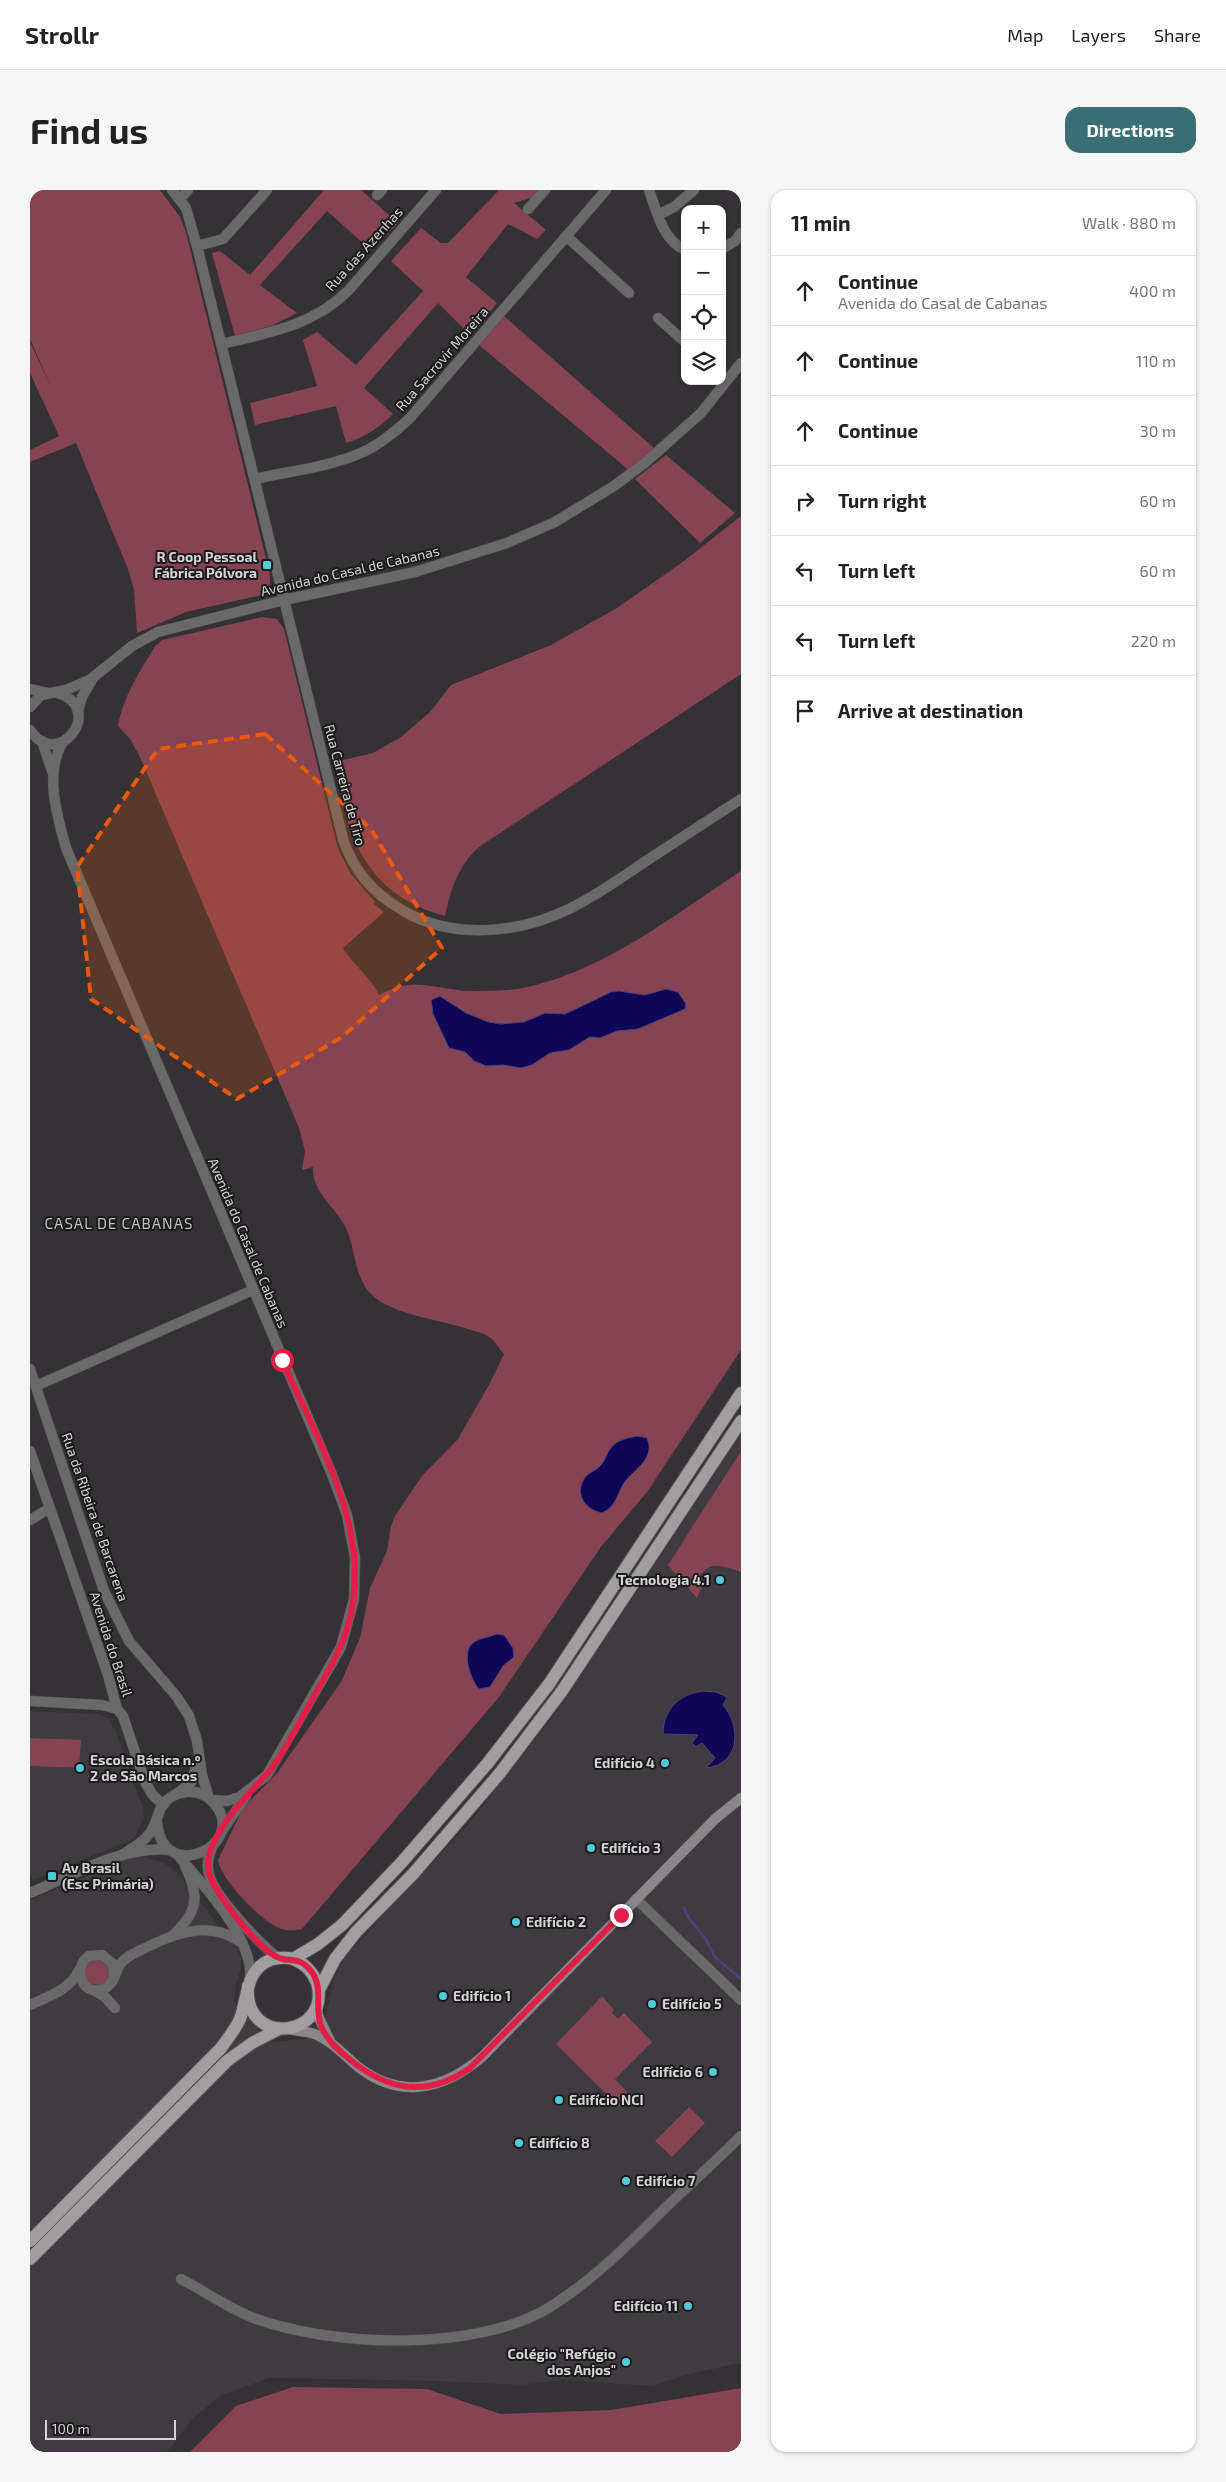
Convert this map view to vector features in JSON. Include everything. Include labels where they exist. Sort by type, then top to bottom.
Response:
[{"type":"main road","points":[[293,1959],[318,1944],[342,1925],[402,1862],[487,1764],[549,1684],[741,1392]]},
{"type":"main road","points":[[30,2259],[227,2061],[252,2043],[306,2021],[335,1959],[356,1932],[413,1874],[475,1802],[562,1691],[741,1421]]},
{"type":"main road","points":[[249,1983],[247,1996],[254,2014],[270,2027],[311,2033],[332,2044],[367,2073],[393,2085],[416,2088],[452,2078],[482,2057],[715,1819],[741,1798]]},
{"type":"main road","points":[[30,2241],[221,2048],[236,2028],[249,1983],[261,1966],[278,1958],[293,1959],[310,1971],[318,1996],[318,2016],[332,2044]]},
{"type":"street","name":"Rua Carreira de Tiro","points":[[172,190],[189,216],[346,847],[360,874],[380,895],[421,920],[447,927],[479,930],[538,922],[591,897],[741,799]]},
{"type":"street","points":[[180,200],[188,190]]},
{"type":"street","points":[[197,246],[223,239],[268,190]]},
{"type":"street","name":"Rua das Azenhas","points":[[221,344],[298,325],[331,306],[348,291],[436,190]]},
{"type":"street","points":[[528,209],[545,190]]},
{"type":"street","name":"Rua Sacrovir Moreira","points":[[255,479],[355,455],[372,448],[391,435],[410,418],[606,190]]},
{"type":"street","points":[[649,190],[670,240],[681,247]]},
{"type":"street","points":[[658,215],[674,207],[694,190]]},
{"type":"street","points":[[726,247],[735,241],[741,233]]},
{"type":"street","points":[[566,236],[629,293]]},
{"type":"street","points":[[658,318],[683,340]]},
{"type":"street","name":"Avenida do Casal de Cabanas","points":[[726,378],[741,363]]},
{"type":"street","name":"Avenida do Casal de Cabanas","points":[[30,707],[35,699],[94,676],[132,646],[158,632],[284,600],[415,572],[507,543],[554,522],[601,495],[641,467],[690,424],[720,385]]},
{"type":"street","name":"Avenida do Casal de Cabanas","points":[[54,781],[56,759],[63,742],[76,729],[82,697],[94,676]]},
{"type":"street","points":[[30,689],[68,697],[78,711]]},
{"type":"street","name":"Avenida do Casal de Cabanas","points":[[30,730],[49,759],[54,781],[59,824],[73,868],[340,1495],[351,1534],[356,1577],[350,1617],[335,1659],[273,1765],[235,1808],[219,1837]]},
{"type":"street","points":[[37,740],[52,744],[63,742]]},
{"type":"street","points":[[36,1386],[252,1290]]},
{"type":"street","name":"Rua da Ribeira de Barcarena","points":[[30,1369],[93,1562],[110,1605],[129,1641],[184,1707],[193,1726],[210,1799]]},
{"type":"street","name":"Avenida do Brasil","points":[[30,1451],[108,1675],[117,1709],[123,1716],[145,1782],[152,1794],[163,1804]]},
{"type":"street","points":[[30,1520],[50,1508]]},
{"type":"street","points":[[30,1700],[102,1704],[117,1709]]},
{"type":"street","name":"Rua da Ribeira de Barcarena","points":[[175,1795],[194,1778],[199,1752]]},
{"type":"street","name":"Avenida do Casal de Cabanas","points":[[210,1799],[234,1800],[251,1789]]},
{"type":"street","points":[[122,1854],[144,1839],[157,1822],[163,1804],[175,1795],[196,1792],[210,1799],[221,1817],[219,1837],[212,1847],[208,1866],[213,1883],[258,1943],[278,1958]]},
{"type":"street","points":[[157,1822],[160,1838],[176,1854],[234,1928],[251,1967],[249,1983]]},
{"type":"street","points":[[30,1893],[122,1854],[146,1849],[196,1856],[212,1847]]},
{"type":"street","points":[[30,2005],[65,1988],[76,1986],[104,1989],[113,1980],[120,1965],[130,1956],[175,1933],[188,1919],[196,1900],[192,1880],[176,1854]]},
{"type":"street","points":[[636,1899],[741,2000]]},
{"type":"street","points":[[175,1933],[213,1930],[228,1934],[242,1943]]},
{"type":"street","points":[[80,1966],[81,1980],[104,1996],[114,2006],[113,1964],[102,1955]]},
{"type":"street","points":[[65,1988],[74,1980],[80,1966],[89,1956],[130,1956]]},
{"type":"street","points":[[181,2279],[250,2316],[323,2334],[366,2338],[429,2339],[468,2335],[503,2327],[548,2308],[599,2272],[741,2136]]},
{"type":"highlighted area","points":[[265,734],[371,829],[442,948],[342,1037],[237,1099],[91,999],[77,867],[158,749]]},
{"type":"shaded area","points":[[33,190],[160,190],[180,217],[186,232],[270,575],[270,588],[262,595],[186,612],[137,633],[134,590],[128,569],[76,443],[30,462],[30,450],[59,436],[30,373],[30,342],[52,389],[30,339],[30,193]]},
{"type":"shaded area","points":[[324,190],[361,190],[398,223],[371,250],[327,211],[260,285],[297,313],[271,326],[235,336],[212,253],[220,251],[250,275]]},
{"type":"shaded area","points":[[499,190],[540,190],[534,197],[514,203],[546,230],[537,239],[508,224],[466,277],[497,303],[470,335],[438,303],[364,388],[393,414],[371,432],[346,443],[336,406],[255,425],[250,403],[317,386],[303,340],[317,332],[356,365],[423,291],[391,261],[421,228],[441,243],[448,243]]},
{"type":"shaded area","points":[[503,315],[655,449],[630,471],[479,345]]},
{"type":"shaded area","points":[[666,455],[735,513],[700,543],[635,479]]},
{"type":"shaded area","points":[[741,516],[741,674],[479,847],[466,862],[456,879],[445,916],[418,906],[396,893],[378,877],[364,859],[354,838],[346,815],[335,762],[373,753],[401,737],[431,711],[451,685],[551,645],[617,608],[684,561]]},
{"type":"shaded area","points":[[262,617],[277,619],[284,629],[338,849],[351,874],[375,902],[374,904],[384,912],[343,948],[371,982],[379,995],[392,989],[414,985],[471,991],[510,990],[525,988],[561,977],[615,953],[641,938],[741,871],[741,1350],[647,1492],[600,1548],[499,1697],[302,1929],[293,1930],[284,1930],[271,1924],[252,1908],[226,1878],[218,1860],[243,1808],[277,1773],[341,1682],[360,1638],[370,1588],[387,1551],[391,1526],[395,1516],[422,1476],[458,1439],[504,1354],[493,1340],[485,1334],[391,1307],[380,1301],[365,1287],[345,1226],[320,1192],[316,1184],[313,1167],[302,1170],[305,1151],[299,1128],[140,757],[130,739],[118,726],[120,715],[133,684],[155,646],[162,640]]},
{"type":"shaded area","points":[[666,989],[678,992],[686,1004],[685,1009],[638,1029],[617,1031],[600,1038],[590,1037],[569,1050],[550,1053],[532,1065],[521,1068],[503,1065],[486,1066],[474,1061],[465,1052],[449,1048],[433,1014],[431,1000],[440,996],[466,1013],[489,1022],[501,1024],[524,1022],[545,1013],[565,1014],[611,992],[619,991],[645,995]]},
{"type":"shaded area","points":[[741,1435],[741,2363],[689,2374],[652,2386],[563,2380],[521,2385],[441,2381],[269,2378],[220,2396],[193,2418],[167,2452],[30,2452],[30,1900],[131,1857],[141,1856],[164,1863],[176,1871],[237,1949],[241,1958],[241,1968],[234,2000],[269,2042],[306,2039],[326,2014],[335,1977],[345,1957],[471,1821],[556,1713]]},
{"type":"shaded area","points":[[638,1436],[647,1438],[649,1445],[649,1452],[643,1463],[624,1483],[615,1501],[607,1511],[602,1513],[590,1508],[582,1498],[581,1493],[583,1481],[587,1475],[602,1464],[615,1443]]},
{"type":"shaded area","points":[[741,1451],[741,1572],[721,1566],[710,1567],[705,1570],[696,1583],[702,1586],[697,1598],[668,1565]]},
{"type":"shaded area","points":[[497,1634],[504,1635],[513,1648],[514,1657],[503,1666],[490,1687],[479,1689],[470,1673],[467,1658],[468,1652],[474,1642]]},
{"type":"shaded area","points":[[703,1691],[716,1692],[727,1697],[723,1705],[733,1723],[735,1733],[732,1752],[718,1765],[706,1768],[715,1758],[702,1743],[696,1747],[692,1743],[698,1735],[663,1734],[666,1718],[674,1705],[687,1696]]},
{"type":"shaded area","name":"Escola Básica n.º 2 de São Marcos","points":[[30,1711],[97,1714],[108,1718],[115,1729],[143,1808],[144,1818],[134,1839],[33,1880],[30,1873]]},
{"type":"shaded area","points":[[30,1738],[81,1740],[79,1768],[30,1766]]},
{"type":"shaded area","points":[[97,1959],[106,1963],[110,1972],[106,1981],[97,1985],[88,1981],[84,1972],[88,1963]]},
{"type":"shaded area","points":[[602,1996],[614,2010],[612,2013],[618,2019],[624,2013],[652,2042],[615,2079],[629,2094],[619,2107],[556,2044]]},
{"type":"shaded area","points":[[689,2107],[705,2123],[672,2157],[655,2141]]},
{"type":"shaded area","points":[[293,2387],[427,2389],[501,2414],[611,2410],[741,2388],[741,2452],[190,2452],[236,2406]]},
{"type":"waterway","points":[[684,1908],[688,1917],[705,1938],[715,1957],[741,1979]]},
{"type":"place","name":"R Coop Pessoal Fábrica Pólvora","points":[[267,565]]},
{"type":"place","name":"Tecnologia 4.1","points":[[720,1580]]},
{"type":"place","name":"Edifício 4","points":[[665,1763]]},
{"type":"place","name":"Escola Básica n.º 2 de São Marcos","points":[[80,1768]]},
{"type":"place","name":"Edifício 3","points":[[591,1848]]},
{"type":"place","name":"Av Brasil (Esc Primária)","points":[[52,1876]]},
{"type":"place","name":"Edifício 2","points":[[516,1922]]},
{"type":"place","name":"Edifício 1","points":[[443,1996]]},
{"type":"place","name":"Edifício 5","points":[[652,2004]]},
{"type":"place","name":"Edifício 6","points":[[713,2072]]},
{"type":"place","name":"Edifício NCI","points":[[559,2100]]},
{"type":"place","name":"Edifício 8","points":[[519,2143]]},
{"type":"place","name":"Edifício 7","points":[[626,2181]]},
{"type":"place","name":"Edifício 11","points":[[688,2306]]},
{"type":"place","name":"Colégio \"Refúgio dos Anjos\"","points":[[626,2362]]},
{"type":"district","name":"CASAL DE CABANAS","points":[[119,1224]]},
{"type":"route","points":[[282,1360],[332,1472],[347,1515],[356,1577],[354,1598],[341,1648],[296,1728],[267,1774],[235,1808],[212,1847],[208,1857],[208,1866],[213,1883],[258,1943],[278,1958],[293,1959],[310,1971],[316,1980],[318,1990],[318,2016],[324,2032],[332,2044],[367,2073],[382,2081],[403,2087],[416,2088],[442,2083],[470,2068],[621,1915]]}]
